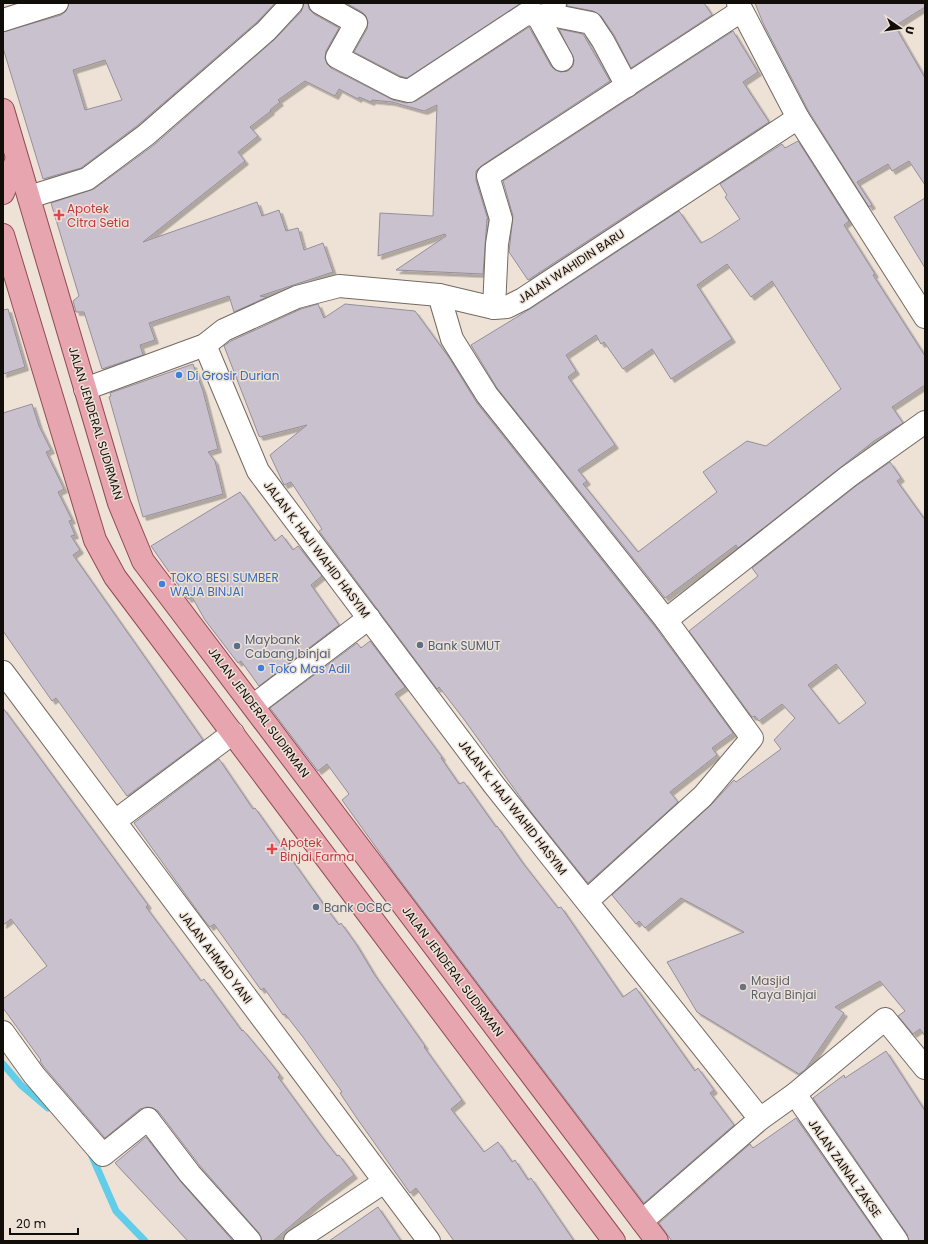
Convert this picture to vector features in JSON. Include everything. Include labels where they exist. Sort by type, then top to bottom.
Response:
[{"type":"main road","name":"JALAN JENDERAL SUDIRMAN","points":[[3,110],[119,503],[143,561],[254,705],[657,1241]]},
{"type":"main road","points":[[3,193],[17,159]]},
{"type":"main road","points":[[3,235],[96,540],[115,577],[614,1241]]},
{"type":"main road","points":[[387,939],[414,919]]},
{"type":"street","points":[[3,20],[57,3]]},
{"type":"street","points":[[29,197],[87,179],[140,140],[266,31],[292,3]]},
{"type":"street","points":[[320,3],[356,24],[337,57],[396,88],[409,91],[526,14],[549,10]]},
{"type":"street","points":[[494,308],[497,244],[501,219],[488,176],[627,86],[740,7],[798,118],[925,317]]},
{"type":"street","points":[[549,10],[562,60]]},
{"type":"street","points":[[549,10],[556,16],[591,23],[603,41],[627,86]]},
{"type":"street","name":"JALAN WAHIDIN BARU","points":[[85,388],[205,345],[224,330],[297,297],[339,286],[440,295],[494,308],[507,307],[523,299],[798,118]]},
{"type":"street","points":[[440,295],[452,339],[486,394],[666,620],[752,738],[703,796],[587,901]]},
{"type":"street","name":"JALAN K. HAJI WAHID HASYIM","points":[[205,345],[258,471],[494,785],[760,1119]]},
{"type":"street","points":[[666,620],[849,476],[925,422]]},
{"type":"street","points":[[254,705],[369,618]]},
{"type":"street","name":"JALAN AHMAD YANI","points":[[3,672],[429,1241]]},
{"type":"street","points":[[115,821],[233,733]]},
{"type":"street","points":[[642,1221],[760,1119],[794,1094],[885,1019],[925,1068]]},
{"type":"street","points":[[3,1032],[34,1075],[103,1155],[148,1119],[190,1174],[250,1241]]},
{"type":"street","name":"JALAN ZAINAL ZAKSE","points":[[794,1094],[897,1241]]},
{"type":"street","points":[[294,1241],[384,1182]]},
{"type":"building","points":[[69,3],[275,3],[257,22],[138,125],[81,168],[43,179],[3,48],[3,32],[61,15],[66,11]],"holes":[[[105,60],[122,100],[85,110],[73,70]]]},
{"type":"building","points":[[304,3],[308,3],[309,9],[314,14],[339,28],[326,51],[325,58],[327,64],[331,68],[393,100],[406,103],[416,101],[529,27],[551,66],[555,70],[561,72],[568,71],[573,66],[574,60],[559,29],[583,34],[610,81],[481,166],[476,171],[476,180],[488,220],[487,219],[483,274],[396,270],[446,236],[445,234],[378,256],[380,213],[433,216],[437,105],[424,111],[392,102],[372,100],[371,102],[359,97],[358,99],[339,89],[335,96],[305,81],[278,100],[280,102],[270,110],[271,111],[250,127],[258,136],[238,152],[245,161],[143,242],[257,202],[262,216],[279,210],[286,231],[298,228],[304,250],[323,243],[333,272],[260,296],[267,297],[234,312],[229,296],[149,323],[155,340],[140,345],[143,355],[102,369],[84,312],[76,312],[73,301],[79,296],[51,203],[94,189],[154,145],[274,40],[301,12]]},
{"type":"building","points":[[346,3],[521,3],[407,78],[400,76],[354,52],[367,29],[368,22],[366,16],[362,12]]},
{"type":"building","points":[[567,3],[704,3],[712,15],[631,68],[614,35],[601,16],[593,11],[567,6]]},
{"type":"building","points":[[755,3],[925,3],[925,7],[895,26],[925,78],[925,185],[909,161],[892,171],[888,164],[857,182],[872,205],[869,207],[809,112],[763,23]]},
{"type":"building","points":[[733,31],[758,72],[743,82],[769,122],[528,280],[509,252],[513,216],[503,181]]},
{"type":"building","points":[[798,141],[849,221],[844,225],[875,274],[873,275],[925,356],[925,385],[892,407],[903,423],[874,441],[738,548],[736,545],[665,598],[497,388],[471,345],[530,309],[679,211],[701,243],[711,238],[740,219],[725,197],[727,195],[720,184],[782,144],[785,148]],"holes":[[[727,264],[751,297],[772,281],[841,389],[766,446],[747,441],[703,472],[717,492],[638,552],[583,484],[587,481],[578,470],[615,445],[568,377],[576,371],[566,355],[596,335],[601,344],[604,342],[623,369],[652,349],[671,379],[732,339],[697,285]]]},
{"type":"building","points":[[925,198],[925,268],[894,217]]},
{"type":"building","points":[[318,304],[324,318],[345,304],[415,311],[450,359],[477,403],[656,628],[733,733],[712,748],[717,755],[670,792],[678,802],[588,883],[531,812],[439,687],[437,689],[319,531],[322,529],[291,482],[284,485],[270,455],[307,425],[259,436],[224,346],[231,341],[301,309]]},
{"type":"building","points":[[8,309],[25,367],[3,374],[3,310]]},
{"type":"building","points":[[193,364],[203,391],[218,449],[208,452],[215,461],[223,494],[143,517],[109,397],[111,396],[110,393]]},
{"type":"building","points":[[32,404],[39,426],[51,450],[46,452],[64,489],[58,492],[72,520],[69,521],[75,535],[71,536],[80,550],[73,555],[203,740],[127,796],[56,698],[52,701],[3,631],[3,413]]},
{"type":"building","points":[[890,462],[901,478],[897,481],[925,520],[925,1036],[920,1029],[913,1034],[898,1016],[905,1011],[880,981],[835,1007],[844,1013],[805,1070],[799,1074],[697,1012],[667,962],[744,932],[681,898],[645,928],[639,921],[636,924],[612,895],[711,805],[734,780],[736,782],[781,749],[774,740],[795,718],[782,704],[759,721],[755,716],[752,717],[689,631],[758,576],[752,568],[856,486]],"holes":[[[836,664],[866,703],[839,724],[808,685]]]},
{"type":"building","points":[[240,492],[275,541],[282,535],[293,550],[298,546],[322,576],[311,585],[339,625],[259,686],[241,661],[238,663],[205,620],[192,597],[188,599],[151,546]]},
{"type":"building","points":[[370,641],[405,687],[395,694],[442,757],[441,758],[459,784],[464,782],[522,862],[558,908],[561,907],[623,997],[636,988],[695,1071],[698,1068],[714,1090],[710,1093],[734,1125],[644,1203],[393,871],[342,800],[349,794],[327,764],[318,771],[270,708],[357,643],[361,648]]},
{"type":"building","points":[[3,708],[148,905],[146,907],[201,981],[204,979],[242,1031],[243,1030],[269,1061],[280,1075],[278,1077],[322,1137],[337,1156],[339,1155],[354,1175],[322,1199],[273,1241],[262,1241],[259,1233],[200,1166],[158,1111],[147,1107],[140,1109],[105,1138],[44,1067],[40,1061],[41,1060],[3,1008],[3,999],[47,966],[11,919],[3,925]]},
{"type":"building","points":[[219,759],[253,809],[255,808],[324,905],[339,925],[341,923],[356,944],[374,974],[462,1100],[451,1109],[484,1152],[498,1142],[512,1162],[515,1160],[528,1180],[531,1178],[574,1241],[454,1241],[416,1188],[410,1193],[356,1117],[340,1093],[342,1092],[303,1037],[285,1014],[283,1015],[264,988],[261,990],[214,924],[210,927],[204,920],[134,823]]},
{"type":"building","points":[[886,1051],[925,1111],[925,1241],[909,1241],[907,1234],[813,1098],[844,1075],[845,1078]]},
{"type":"building","points":[[796,1118],[882,1241],[672,1241],[659,1223],[750,1144],[753,1148]]},
{"type":"building","points":[[146,1137],[181,1182],[233,1241],[188,1241],[115,1163]]},
{"type":"building","points":[[378,1207],[401,1241],[329,1241]]},
{"type":"waterway","points":[[3,1064],[21,1085],[48,1108]]},
{"type":"waterway","points":[[91,1154],[116,1211],[145,1241]]},
{"type":"place","name":"Apotek Citra Setia","points":[[59,215]]},
{"type":"place","name":"Di Grosir Durian","points":[[179,375]]},
{"type":"place","name":"TOKO BESI SUMBER WAJA BINJAI","points":[[162,584]]},
{"type":"place","name":"Bank SUMUT","points":[[420,645]]},
{"type":"place","name":"Maybank Cabang binjai","points":[[237,646]]},
{"type":"place","name":"Toko Mas Adil","points":[[261,668]]},
{"type":"place","name":"Apotek Binjai Farma","points":[[272,849]]},
{"type":"place","name":"Bank OCBC","points":[[316,907]]},
{"type":"place","name":"Masjid Raya Binjai","points":[[743,987]]}]
